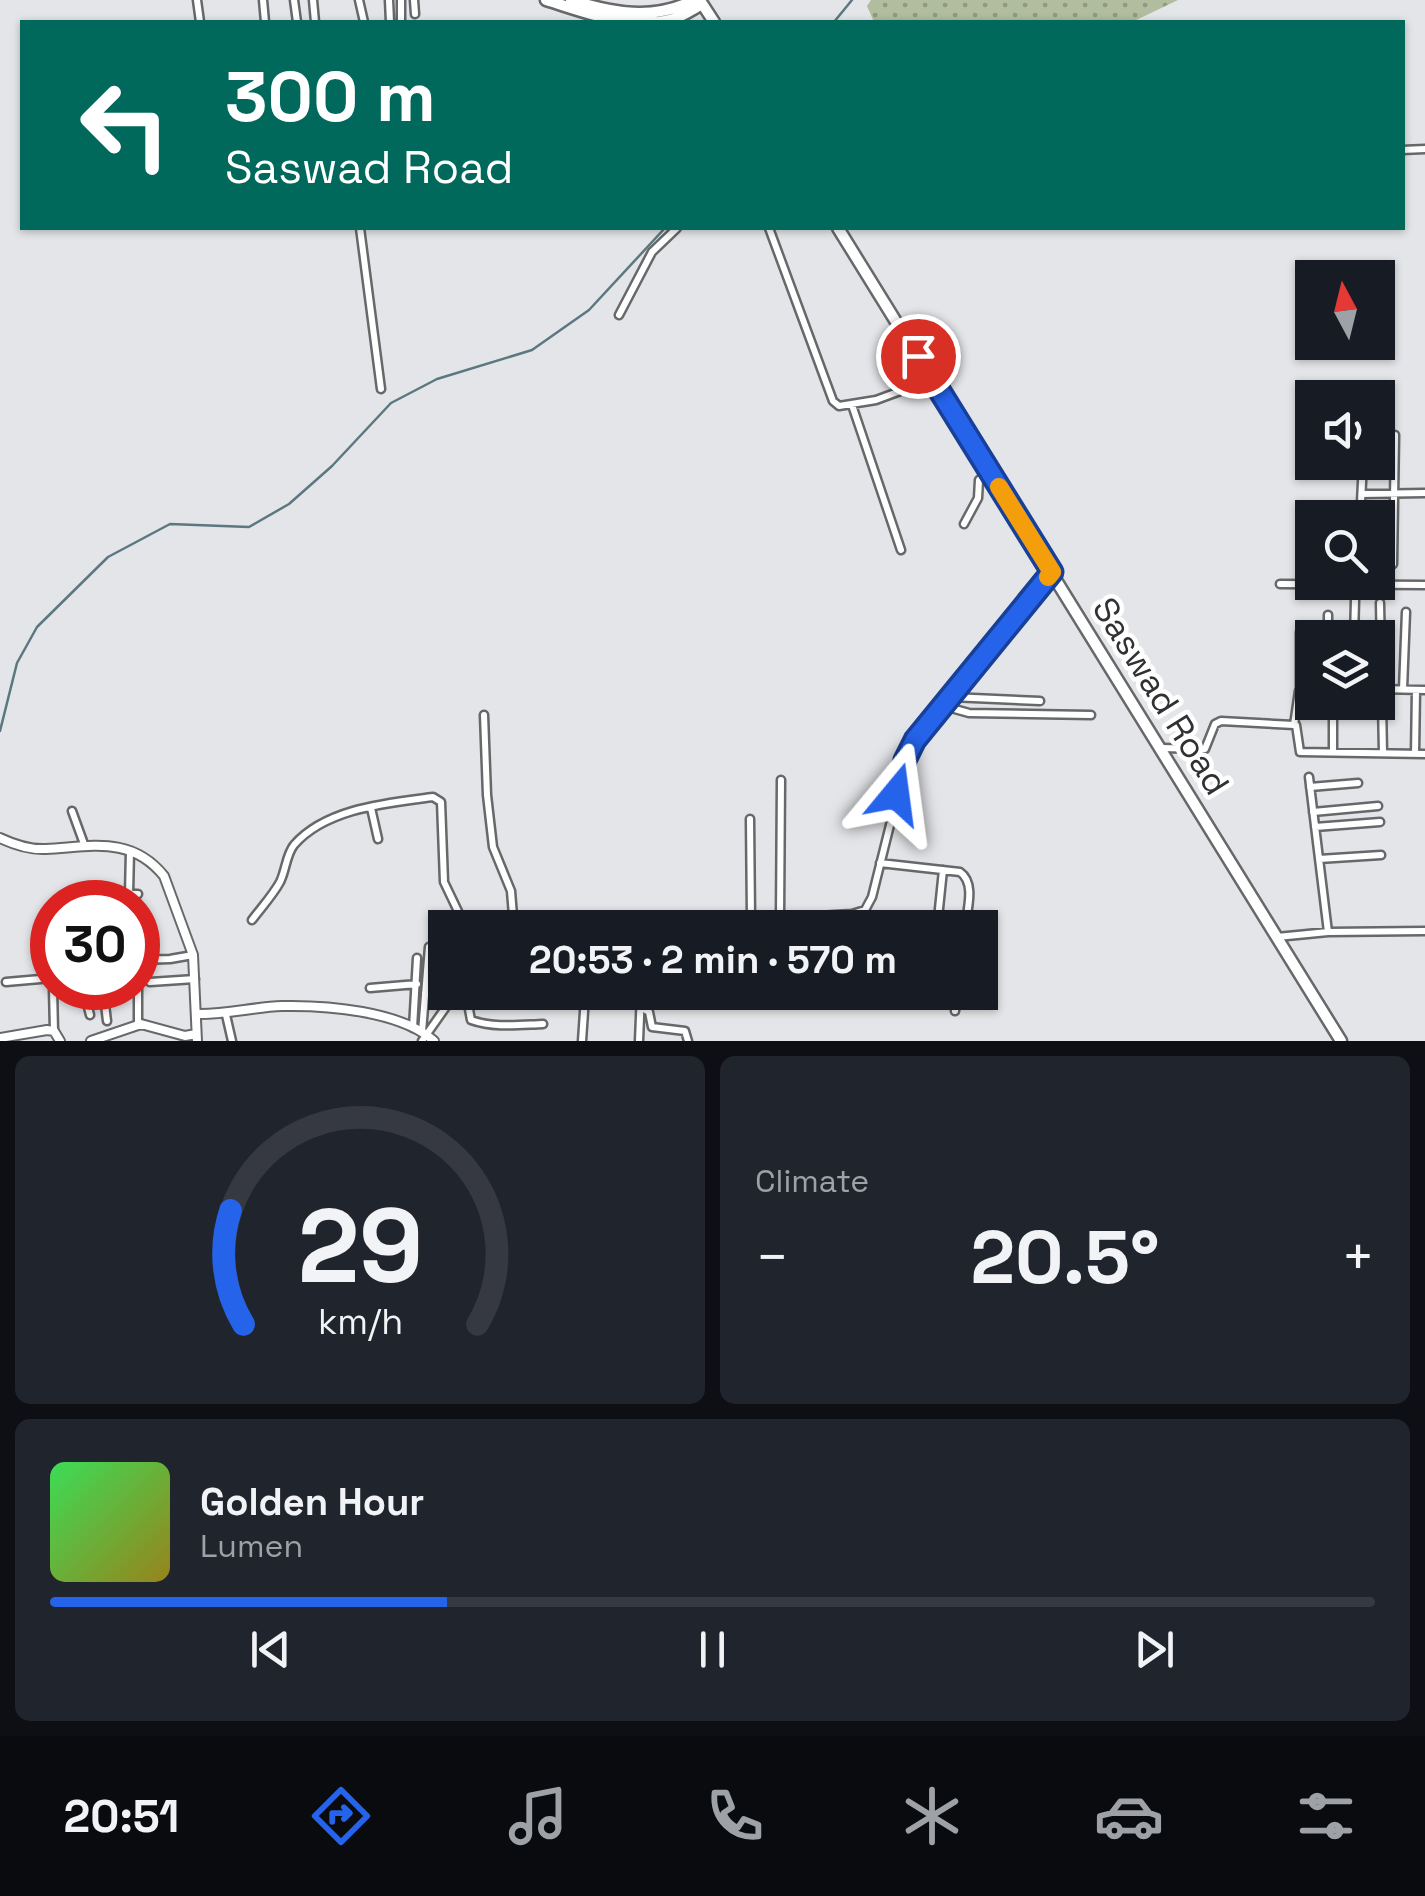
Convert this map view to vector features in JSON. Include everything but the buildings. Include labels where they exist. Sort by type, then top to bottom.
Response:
[{"type":"highway","points":[[546,0],[625,20]]},
{"type":"highway","points":[[571,0],[604,14]]},
{"type":"highway","points":[[650,20],[672,19],[699,1]]},
{"type":"highway","name":"Saswad Road","points":[[839,230],[1341,1041]]},
{"type":"street","points":[[414,0],[415,14]]},
{"type":"street","points":[[594,20],[604,14]]},
{"type":"street","points":[[360,230],[381,389]]},
{"type":"street","points":[[619,315],[652,252],[675,230]]},
{"type":"street","points":[[770,230],[833,400],[839,406],[897,394],[932,379]]},
{"type":"street","points":[[852,405],[901,550]]},
{"type":"street","points":[[964,524],[978,498],[979,480],[989,471]]},
{"type":"street","points":[[1360,500],[1363,480]]},
{"type":"street","points":[[1394,480],[1394,500]]},
{"type":"street","points":[[1362,494],[1425,493]]},
{"type":"street","points":[[865,910],[872,897],[909,749],[1052,572]]},
{"type":"street","points":[[1280,584],[1295,584]]},
{"type":"street","points":[[1395,585],[1425,585]]},
{"type":"street","points":[[1355,620],[1356,600]]},
{"type":"street","points":[[1380,604],[1380,620]]},
{"type":"street","points":[[1404,690],[1406,612]]},
{"type":"street","points":[[1328,614],[1328,620]]},
{"type":"street","points":[[1395,690],[1420,690],[1415,754]]},
{"type":"street","points":[[951,697],[1040,701]]},
{"type":"street","points":[[944,706],[968,713],[1091,714]]},
{"type":"street","points":[[484,715],[486,796],[493,847],[511,891],[513,910]]},
{"type":"street","points":[[1296,720],[1300,752],[1425,754]]},
{"type":"street","points":[[1333,720],[1334,752]]},
{"type":"street","points":[[1381,720],[1383,753]]},
{"type":"street","points":[[1161,748],[1205,748],[1215,724],[1221,722],[1296,724]]},
{"type":"street","points":[[780,910],[781,780]]},
{"type":"street","points":[[1328,932],[1310,782],[1358,783]]},
{"type":"street","points":[[252,920],[280,882],[290,852],[330,820],[370,808],[438,798],[444,882],[457,910]]},
{"type":"street","points":[[1314,812],[1378,806]]},
{"type":"street","points":[[370,808],[378,839]]},
{"type":"street","points":[[72,810],[84,844]]},
{"type":"street","points":[[750,819],[751,910]]},
{"type":"street","points":[[1315,828],[1380,822]]},
{"type":"street","points":[[0,838],[44,850],[84,844],[130,850],[156,866],[164,876],[193,954],[197,1038],[138,1024],[91,1041]]},
{"type":"street","points":[[129,880],[130,850]]},
{"type":"street","points":[[1319,859],[1381,856]]},
{"type":"street","points":[[880,862],[960,872],[970,885],[967,910]]},
{"type":"street","points":[[939,910],[943,870]]},
{"type":"street","points":[[1276,937],[1425,931]]},
{"type":"street","points":[[160,960],[193,954]]},
{"type":"street","points":[[417,958],[414,994],[421,1034]]},
{"type":"street","points":[[421,1034],[428,958]]},
{"type":"street","points":[[160,981],[195,979]]},
{"type":"street","points":[[6,982],[30,980]]},
{"type":"street","points":[[370,988],[417,984]]},
{"type":"street","points":[[196,1014],[226,1015],[280,1006],[342,1008],[434,1041]]},
{"type":"street","points":[[54,1010],[54,1032],[60,1041]]},
{"type":"street","points":[[89,1010],[90,1015]]},
{"type":"street","points":[[106,1010],[108,1021]]},
{"type":"street","points":[[138,1010],[138,1024]]},
{"type":"street","points":[[421,1034],[441,1010]]},
{"type":"street","points":[[469,1010],[475,1022],[492,1026],[542,1024]]},
{"type":"street","points":[[582,1041],[584,1010]]},
{"type":"street","points":[[638,1041],[640,1010]]},
{"type":"street","points":[[648,1010],[652,1028],[685,1031],[688,1041]]},
{"type":"street","points":[[226,1015],[232,1041]]},
{"type":"street","points":[[0,1038],[54,1032]]},
{"type":"green space","points":[[871,0],[1178,0],[1136,20],[873,20],[867,6]]},
{"type":"waterway","points":[[836,20],[852,0]]},
{"type":"waterway","points":[[0,731],[17,663],[37,627],[108,557],[170,524],[249,527],[289,504],[332,466],[391,403],[437,379],[532,350],[589,310],[663,230]]},
{"type":"slow traffic","points":[[999,487],[1052,572],[1048,577]]},
{"type":"route","points":[[896,794],[915,740],[1052,572],[918,356]]}]
